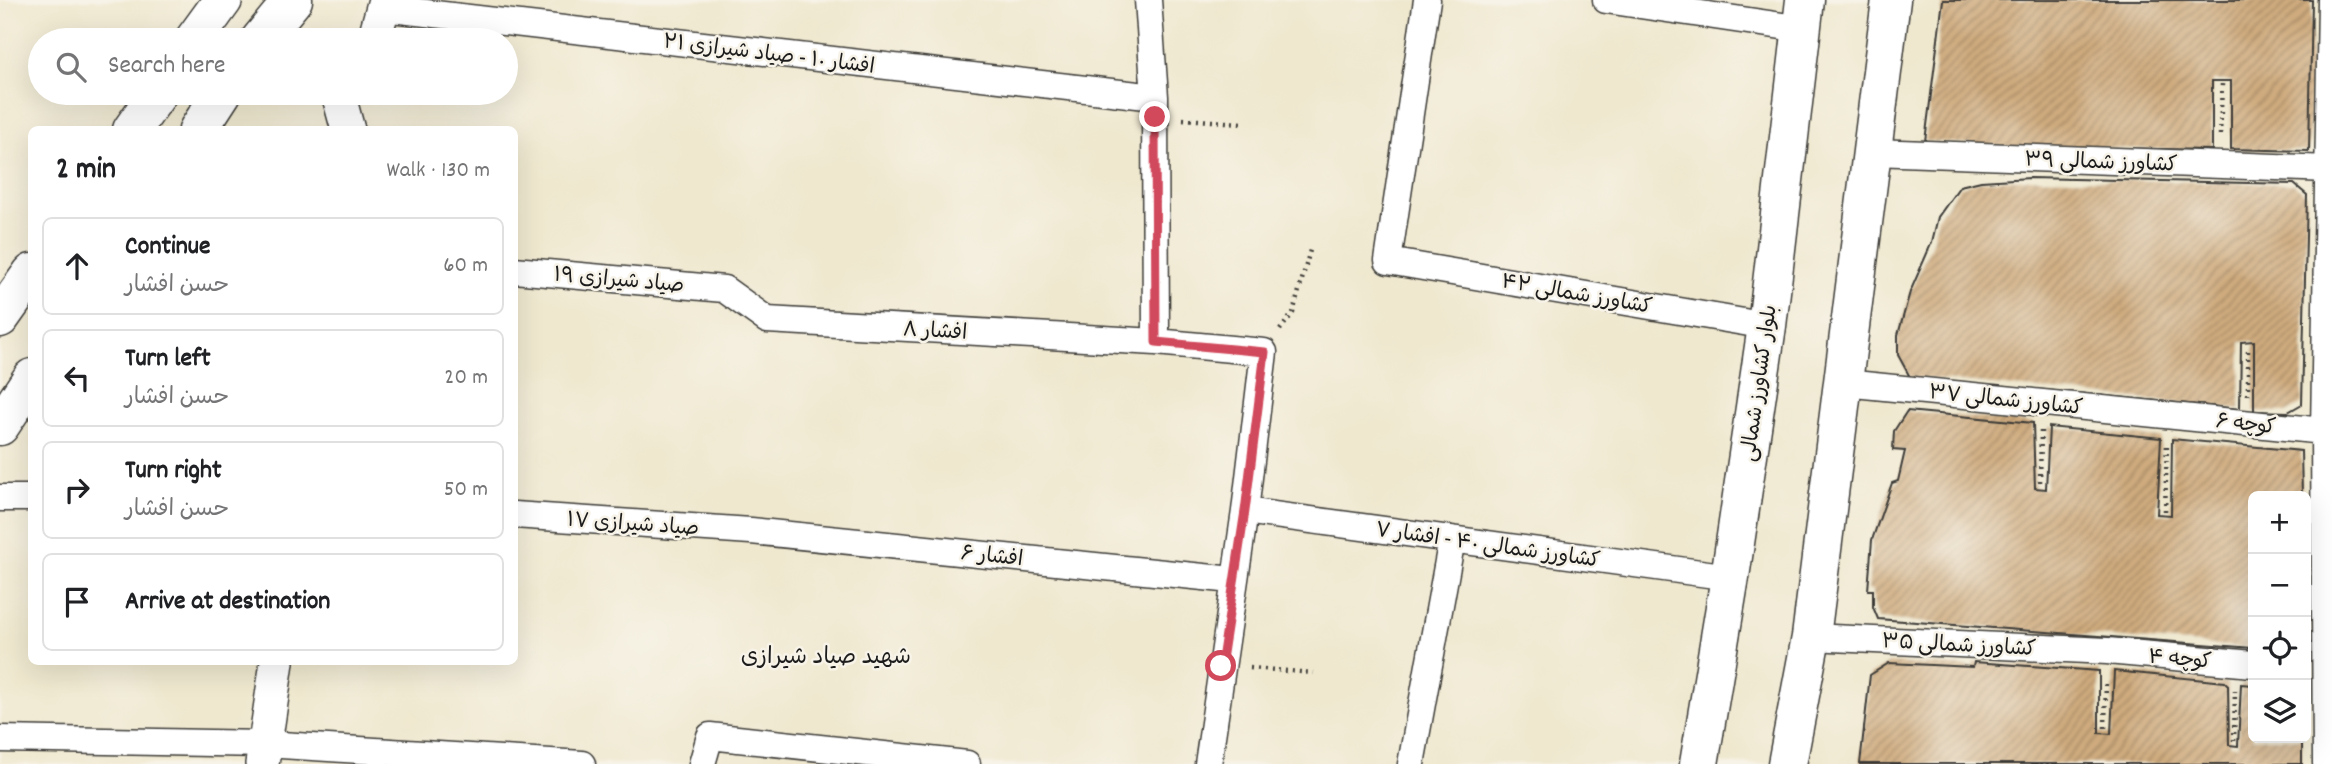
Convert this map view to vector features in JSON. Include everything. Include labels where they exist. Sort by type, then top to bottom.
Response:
[{"type":"main road","points":[[203,28],[223,0]]},
{"type":"main road","points":[[270,28],[293,0]]},
{"type":"main road","points":[[1787,764],[1811,636],[1891,0]]},
{"type":"main road","name":"بلوار کشاورز شمالی","points":[[1699,764],[1767,326],[1804,15]]},
{"type":"main road","points":[[135,126],[150,105]]},
{"type":"main road","points":[[201,126],[214,105]]},
{"type":"main road","points":[[0,318],[28,279]]},
{"type":"main road","points":[[0,426],[28,385]]},
{"type":"street","points":[[1148,0],[1155,107],[1156,342]]},
{"type":"street","name":"کشاورز شمالی ۴۲","points":[[1427,0],[1388,261],[1767,326]]},
{"type":"street","points":[[1606,0],[1804,15]]},
{"type":"street","points":[[2326,764],[2316,669],[2324,431],[2331,0]]},
{"type":"street","points":[[377,28],[384,4]]},
{"type":"street","name":"افشار ۱۰ - صیاد شیرازی ۲۱","points":[[384,4],[1155,107]]},
{"type":"street","points":[[342,105],[348,126]]},
{"type":"street","points":[[350,126],[356,105]]},
{"type":"street","name":"کشاورز شمالی ۳۹","points":[[1873,152],[2329,169]]},
{"type":"street","name":"صیاد شیرازی ۱۹","points":[[518,270],[724,289]]},
{"type":"street","name":"افشار ۸","points":[[724,289],[767,320],[1156,342],[1265,352]]},
{"type":"street","points":[[1208,764],[1265,352]]},
{"type":"street","name":"کشاورز شمالی ۳۷","points":[[1844,383],[2167,415]]},
{"type":"street","name":"کوچه ۶","points":[[2167,415],[2324,431]]},
{"type":"street","points":[[0,498],[28,498]]},
{"type":"street","name":"کشاورز شمالی ۴۰ - افشار ۷","points":[[1245,511],[1730,577]]},
{"type":"street","name":"صیاد شیرازی ۱۷","points":[[518,515],[751,531]]},
{"type":"street","name":"افشار ۶","points":[[751,531],[1233,580]]},
{"type":"street","points":[[1411,764],[1452,539]]},
{"type":"street","name":"کشاورز شمالی ۳۵","points":[[1811,636],[2107,651]]},
{"type":"street","name":"کوچه ۴","points":[[2107,651],[2244,663]]},
{"type":"street","points":[[263,754],[277,665]]},
{"type":"street","points":[[702,764],[710,736],[967,764]]},
{"type":"street","points":[[0,739],[263,754],[582,764]]},
{"type":"path","points":[[2220,165],[2222,84]]},
{"type":"path","points":[[1155,107],[1241,123]]},
{"type":"path","points":[[1265,352],[1293,313],[1310,250]]},
{"type":"path","points":[[2248,347],[2248,423]]},
{"type":"path","points":[[2040,482],[2042,402]]},
{"type":"path","points":[[2165,511],[2167,415]]},
{"type":"path","points":[[2105,728],[2107,651]]},
{"type":"path","points":[[2234,741],[2244,663]]},
{"type":"path","points":[[1221,666],[1313,673]]},
{"type":"building","points":[[1943,0],[2312,0],[2309,151],[2231,149],[2231,81],[2212,81],[2212,150],[1998,146],[1925,141]]},
{"type":"building","points":[[2030,178],[2294,184],[2307,195],[2302,404],[2288,412],[2254,411],[2254,341],[2241,342],[2240,409],[1910,377],[1898,355],[1898,335],[1910,292],[1932,242],[1938,217],[1960,186],[1981,181]]},
{"type":"building","points":[[1907,411],[2033,423],[2035,488],[2046,489],[2049,427],[2161,438],[2157,514],[2171,515],[2172,439],[2301,451],[2302,491],[2248,491],[2248,648],[1878,619],[1873,607],[1873,590],[1868,590],[1872,540],[1892,483],[1898,481],[1905,451],[1893,450],[1894,431]]},
{"type":"building","points":[[1974,662],[2099,671],[2099,733],[2111,734],[2114,671],[2225,682],[2228,685],[2229,745],[2238,746],[2241,684],[2248,685],[2248,743],[2302,743],[2302,764],[1860,764],[1870,675],[1889,663],[1973,667]]},
{"type":"district","name":"شهید صیاد شیرازی","points":[[826,655]]},
{"type":"route","points":[[1155,117],[1156,342],[1265,352],[1245,511],[1221,666]]}]
